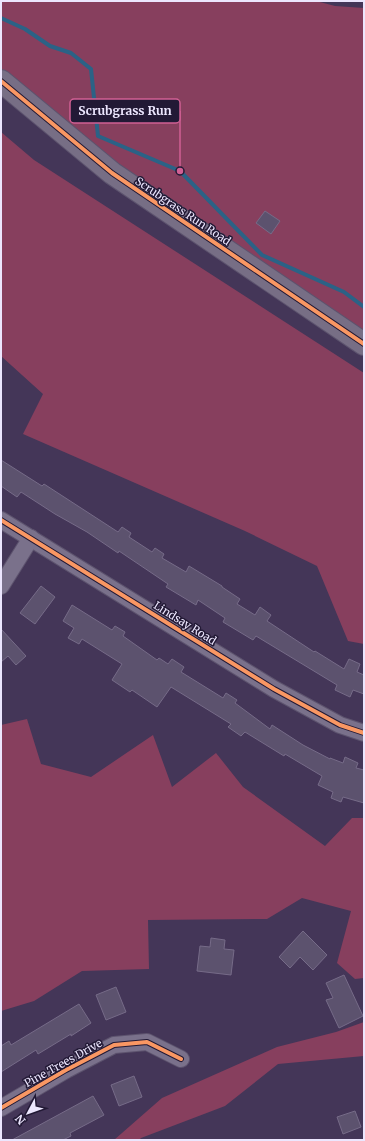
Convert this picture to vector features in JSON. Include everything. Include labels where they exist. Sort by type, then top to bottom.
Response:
[{"type":"street","name":"Scrubgrass Run Road","points":[[1,81],[112,173],[364,344]]},
{"type":"street","name":"Lindsay Road","points":[[1,520],[274,689],[340,725],[364,733]]},
{"type":"street","points":[[1,586],[31,538]]},
{"type":"street","name":"Pine Trees Drive","points":[[1,1108],[66,1070],[114,1045],[147,1042],[181,1059]]},
{"type":"shaded area","points":[[1,1],[316,1],[335,6],[364,8],[364,331],[205,228],[18,90],[1,71]]},
{"type":"shaded area","points":[[1,132],[34,160],[364,373],[364,644],[348,641],[317,566],[245,531],[23,434],[43,394],[1,356]]},
{"type":"shaded area","points":[[27,719],[41,764],[91,777],[153,735],[172,787],[216,753],[243,787],[325,846],[352,818],[364,818],[364,978],[355,979],[337,963],[351,911],[302,898],[267,919],[148,920],[149,969],[82,971],[34,1001],[1,1011],[1,725]]},
{"type":"shaded area","points":[[364,1022],[364,1056],[278,1064],[225,1106],[139,1140],[114,1140],[162,1098],[277,1047],[336,1032]]},
{"type":"building","points":[[265,211],[280,221],[271,234],[256,223]]},
{"type":"building","points":[[1,460],[42,486],[44,484],[118,532],[122,527],[131,533],[129,537],[152,552],[155,548],[164,554],[162,558],[186,572],[189,566],[222,586],[240,599],[237,604],[255,615],[260,607],[271,615],[267,621],[314,652],[315,651],[344,669],[349,659],[360,664],[357,672],[364,675],[364,694],[353,690],[350,697],[335,690],[337,685],[256,636],[253,640],[223,622],[225,618],[198,600],[196,605],[166,587],[168,584],[119,551],[118,553],[87,532],[21,492],[17,497],[1,486]]},
{"type":"building","points":[[41,586],[55,597],[35,624],[20,613]]},
{"type":"building","points":[[72,605],[112,630],[115,626],[125,632],[123,636],[157,660],[159,658],[168,664],[172,659],[184,667],[181,672],[223,698],[226,693],[237,700],[235,703],[270,729],[272,725],[303,745],[330,759],[343,763],[345,757],[358,763],[356,768],[364,770],[364,803],[343,797],[341,802],[331,798],[333,792],[318,785],[322,776],[285,754],[284,756],[245,732],[241,736],[228,727],[231,724],[171,687],[157,707],[132,690],[130,692],[112,680],[122,664],[82,639],[79,644],[68,638],[74,628],[63,621]]},
{"type":"building","points":[[1,629],[26,656],[16,665],[8,656],[1,662]]},
{"type":"building","points":[[303,931],[327,955],[313,970],[300,957],[290,968],[279,957]]},
{"type":"building","points":[[211,938],[225,940],[224,949],[234,950],[231,975],[197,971],[200,946],[210,947]]},
{"type":"building","points":[[344,975],[363,1016],[339,1028],[326,1000],[333,998],[326,983]]},
{"type":"building","points":[[116,987],[126,1012],[106,1020],[96,995]]},
{"type":"building","points":[[79,1004],[91,1023],[38,1054],[36,1050],[1,1072],[1,1046],[9,1041],[11,1045]]},
{"type":"building","points":[[134,1076],[142,1097],[119,1106],[111,1085]]},
{"type":"building","points":[[93,1096],[104,1115],[70,1133],[71,1136],[63,1140],[12,1140]]},
{"type":"building","points":[[355,1111],[361,1127],[343,1134],[337,1117]]},
{"type":"waterway","points":[[1,18],[25,29],[50,46],[71,53],[91,69],[98,136],[180,171],[262,255],[344,292],[364,307]]},
{"type":"cycle path","points":[[1,81],[112,173],[364,344]]},
{"type":"cycle path","points":[[1,520],[274,689],[340,725],[364,733]]},
{"type":"cycle path","points":[[1,1108],[66,1070],[114,1045],[147,1042],[181,1059]]},
{"type":"place","name":"Scrubgrass Run","points":[[180,171]]}]
